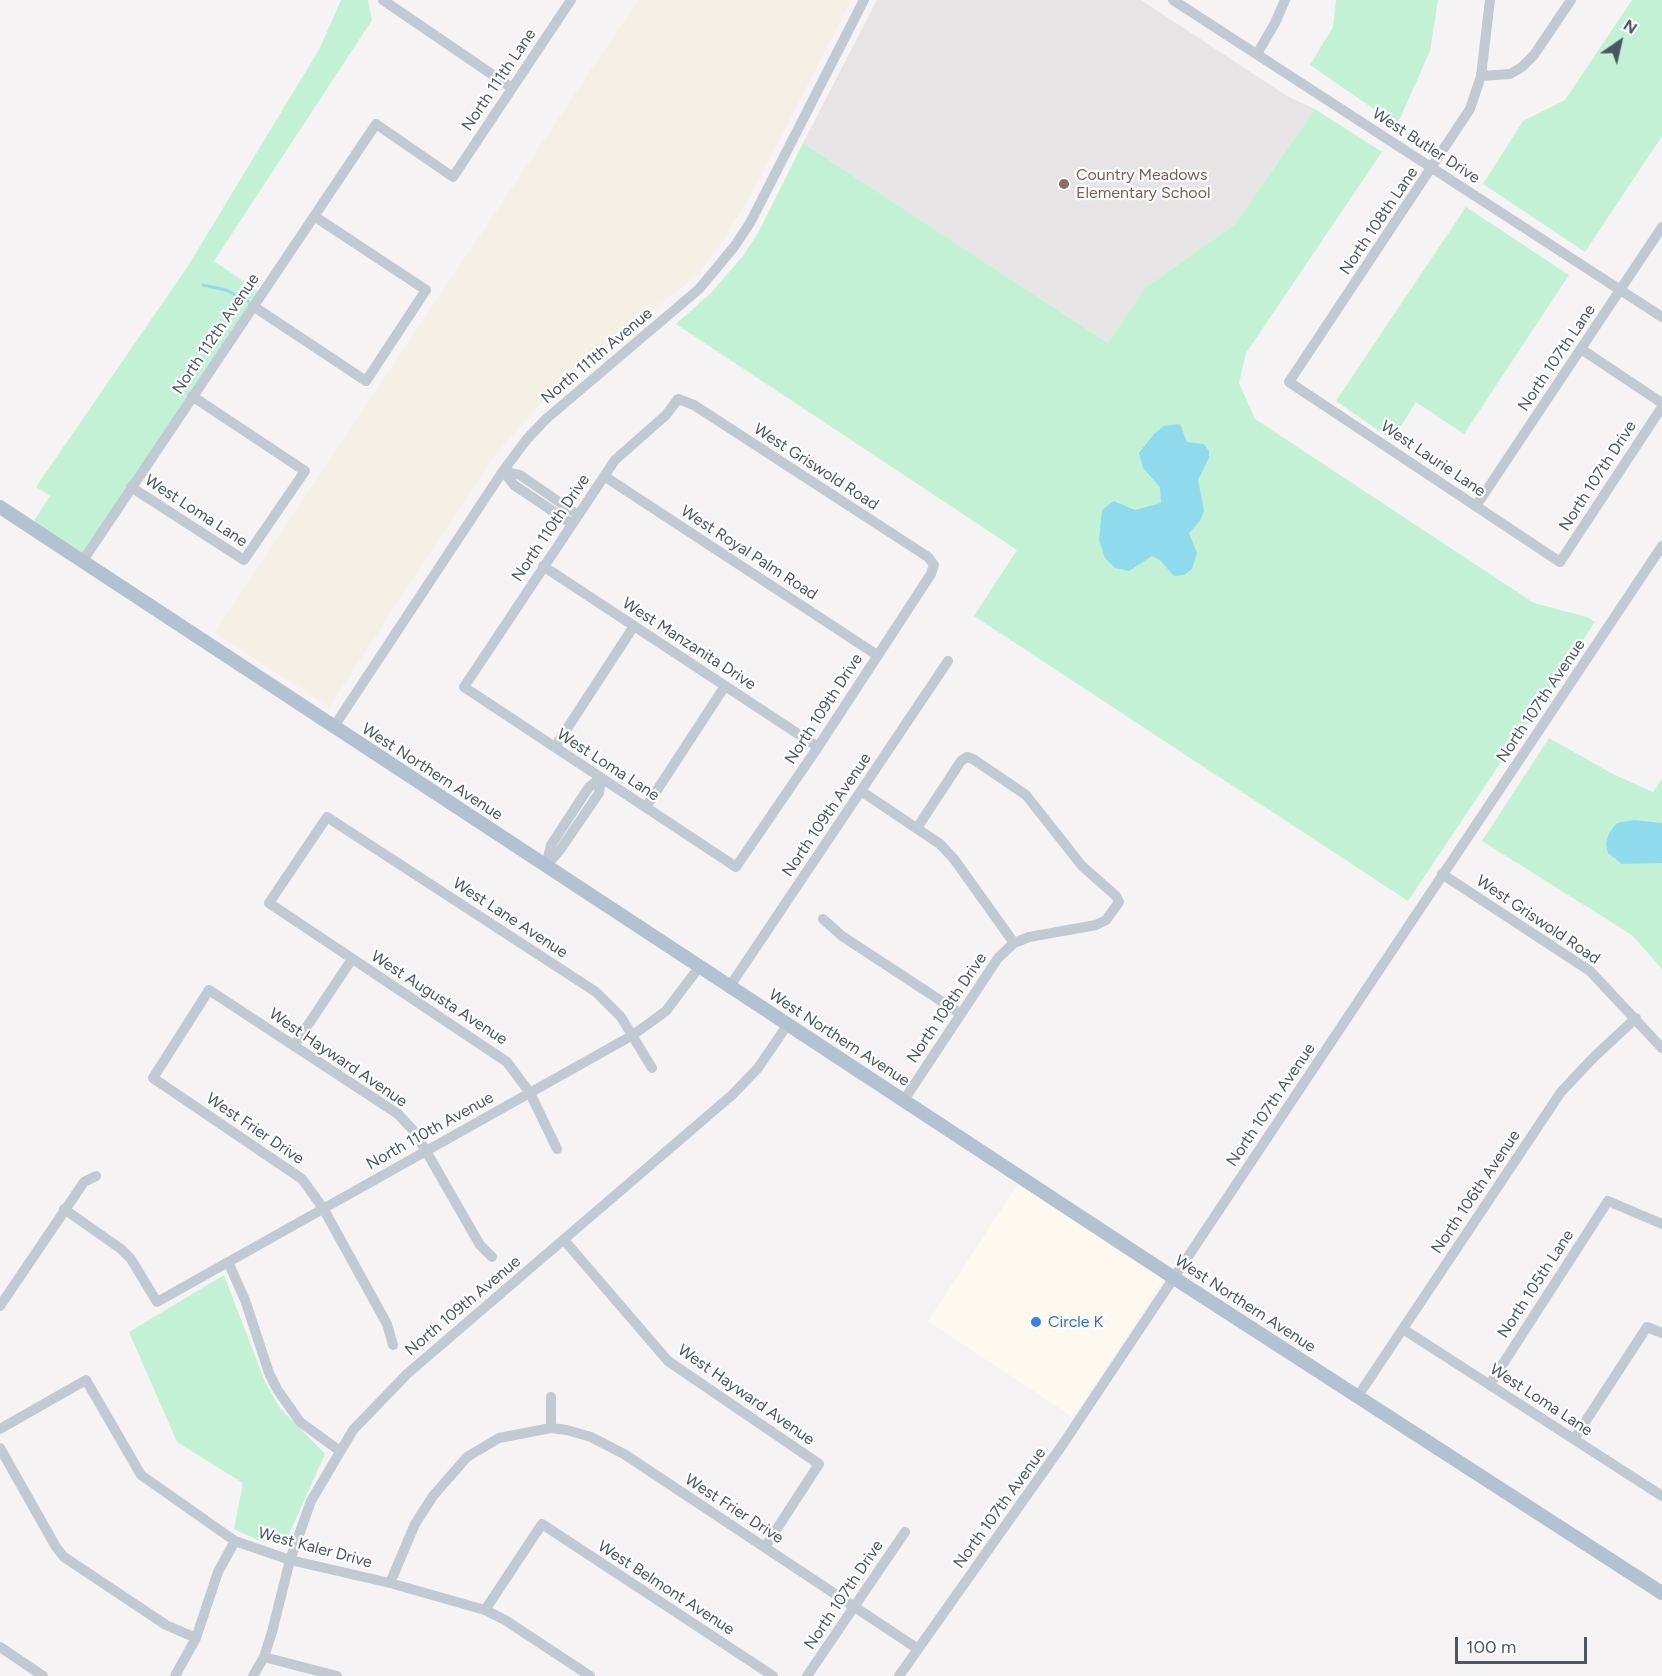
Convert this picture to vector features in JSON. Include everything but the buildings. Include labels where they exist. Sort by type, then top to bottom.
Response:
[{"type":"main road","name":"West Northern Avenue","points":[[0,507],[333,728],[1174,1278],[1662,1593]]},
{"type":"street","points":[[383,0],[512,88]]},
{"type":"street","name":"North 111th Lane","points":[[376,124],[453,177],[571,0]]},
{"type":"street","name":"North 111th Avenue","points":[[333,728],[503,471],[546,419],[699,290],[729,255],[750,223],[864,0]]},
{"type":"street","name":"West Butler Drive","points":[[1173,0],[1662,317]]},
{"type":"street","points":[[1257,54],[1285,0]]},
{"type":"street","name":"North 108th Lane","points":[[1290,382],[1470,110],[1481,76],[1490,0]]},
{"type":"street","points":[[1481,76],[1510,75],[1522,67],[1534,55],[1571,0]]},
{"type":"street","name":"North 112th Avenue","points":[[82,562],[376,124]]},
{"type":"street","points":[[253,306],[366,381],[426,290],[314,216]]},
{"type":"street","name":"North 107th Lane","points":[[1476,506],[1661,232]]},
{"type":"street","points":[[1581,349],[1662,405]]},
{"type":"street","name":"West Laurie Lane","points":[[1290,382],[1560,562]]},
{"type":"street","name":"West Loma Lane","points":[[132,487],[244,560],[305,471],[192,396]]},
{"type":"street","name":"North 110th Drive","points":[[464,687],[615,460],[666,415],[678,399]]},
{"type":"street","name":"West Griswold Road","points":[[678,399],[694,405],[928,557],[934,565]]},
{"type":"street","name":"North 107th Drive","points":[[1560,562],[1662,405]]},
{"type":"street","points":[[503,471],[514,485],[575,519]]},
{"type":"street","name":"West Royal Palm Road","points":[[604,476],[877,655]]},
{"type":"street","name":"North 107th Avenue","points":[[899,1676],[1045,1471],[1662,546]]},
{"type":"street","name":"North 109th Drive","points":[[736,867],[818,747],[931,574],[934,565]]},
{"type":"street","name":"West Manzanita Drive","points":[[543,566],[818,747]]},
{"type":"street","points":[[555,747],[634,626]]},
{"type":"street","name":"North 109th Avenue","points":[[730,986],[948,661]]},
{"type":"street","points":[[646,807],[725,686]]},
{"type":"street","name":"West Loma Lane","points":[[464,687],[736,867]]},
{"type":"street","points":[[861,791],[940,844],[954,859],[1014,943],[1029,937],[1096,925],[1106,920],[1119,902],[1116,896],[1082,866],[1026,795],[966,757],[918,828]]},
{"type":"street","points":[[546,866],[560,850],[598,793],[601,778]]},
{"type":"street","name":"West Augusta Avenue","points":[[327,817],[269,903],[498,1054],[515,1071],[530,1093],[558,1149]]},
{"type":"street","name":"West Lane Avenue","points":[[327,817],[596,992],[621,1017],[652,1068]]},
{"type":"street","name":"West Griswold Road","points":[[1442,874],[1580,963],[1611,991],[1662,1048]]},
{"type":"street","points":[[824,919],[842,936],[961,1014]]},
{"type":"street","name":"North 108th Drive","points":[[904,1100],[998,958],[1014,943]]},
{"type":"street","points":[[294,1046],[352,958]]},
{"type":"street","name":"North 110th Avenue","points":[[64,1209],[121,1249],[131,1259],[157,1302],[633,1035],[666,1011],[700,966]]},
{"type":"street","name":"West Hayward Avenue","points":[[153,1078],[209,990],[398,1114],[412,1129],[480,1245],[492,1257]]},
{"type":"street","name":"North 106th Avenue","points":[[1358,1396],[1562,1092],[1588,1062],[1636,1018]]},
{"type":"street","name":"North 109th Avenue","points":[[253,1676],[264,1657],[290,1560],[310,1501],[340,1451],[376,1404],[406,1374],[743,1084],[788,1024]]},
{"type":"street","name":"West Frier Drive","points":[[153,1078],[291,1169],[310,1188],[387,1324],[393,1345]]},
{"type":"street","points":[[0,1306],[64,1209],[84,1182],[96,1176]]},
{"type":"street","name":"North 105th Lane","points":[[1490,1384],[1608,1201],[1662,1224]]},
{"type":"street","name":"West Hayward Avenue","points":[[564,1240],[668,1361],[819,1464],[765,1547]]},
{"type":"street","points":[[228,1262],[245,1300],[266,1365],[277,1389],[300,1422],[340,1451]]},
{"type":"street","points":[[1574,1439],[1647,1327],[1662,1333]]},
{"type":"street","name":"West Loma Lane","points":[[1403,1329],[1662,1496]]},
{"type":"street","name":"West Kaler Drive","points":[[0,1429],[86,1380],[141,1475],[235,1541],[290,1560],[390,1583],[485,1610],[590,1676]]},
{"type":"street","points":[[390,1583],[415,1524],[439,1488],[466,1457],[499,1438],[551,1428],[551,1397]]},
{"type":"street","name":"West Frier Drive","points":[[551,1428],[567,1430],[607,1444],[918,1649]]},
{"type":"street","points":[[0,1448],[56,1547],[64,1557],[166,1625],[196,1638]]},
{"type":"street","name":"West Belmont Avenue","points":[[485,1610],[542,1524],[773,1676]]},
{"type":"street","name":"North 107th Drive","points":[[807,1676],[905,1532]]},
{"type":"street","points":[[175,1676],[196,1638],[218,1572],[235,1541]]},
{"type":"street","points":[[0,1647],[43,1676]]},
{"type":"street","points":[[264,1657],[337,1676]]},
{"type":"shaded area","name":"Country Meadows Elementary School","points":[[877,0],[1141,0],[1287,96],[1315,109],[1235,224],[1145,288],[1108,343],[803,143]]},
{"type":"shaded area","points":[[1018,1184],[1164,1279],[1073,1417],[928,1321]]},
{"type":"green space","points":[[341,0],[368,0],[372,20],[214,261],[259,292],[82,555],[34,521],[50,496],[36,487],[188,266],[320,48]]},
{"type":"green space","points":[[1336,0],[1438,0],[1430,51],[1397,125],[1310,65],[1333,27]]},
{"type":"green space","points":[[1632,0],[1662,0],[1662,136],[1585,252],[1483,184],[1523,121],[1565,100]]},
{"type":"green space","points":[[1315,109],[1382,152],[1246,353],[1239,383],[1255,419],[1534,603],[1587,617],[1595,622],[1408,901],[974,616],[1017,550],[676,324],[711,293],[743,256],[758,233],[803,143],[1108,343],[1145,288],[1235,224]]},
{"type":"green space","points":[[1466,207],[1569,275],[1464,434],[1416,402],[1392,440],[1336,401]]},
{"type":"green space","points":[[1549,738],[1613,774],[1653,792],[1662,779],[1662,969],[1632,935],[1482,841]]},
{"type":"green space","points":[[224,1275],[265,1382],[280,1408],[325,1454],[285,1543],[260,1541],[234,1529],[243,1483],[177,1442],[129,1332]]},
{"type":"sand","points":[[638,0],[851,0],[757,184],[720,245],[697,275],[551,392],[494,456],[329,707],[214,632]]},
{"type":"water","points":[[1180,424],[1187,442],[1204,444],[1209,451],[1209,458],[1198,480],[1204,511],[1200,521],[1189,533],[1197,553],[1192,569],[1184,575],[1174,576],[1160,560],[1152,556],[1129,571],[1115,568],[1105,558],[1099,540],[1102,510],[1114,501],[1135,510],[1161,503],[1160,487],[1143,468],[1139,453],[1154,434],[1164,426]]},
{"type":"water","points":[[1634,820],[1662,823],[1662,863],[1622,864],[1608,853],[1606,844],[1609,833],[1617,823]]},
{"type":"waterway","points":[[203,285],[226,290],[248,301]]},
{"type":"place","name":"Country Meadows Elementary School","points":[[1064,184]]},
{"type":"place","name":"Circle K","points":[[1036,1322]]}]
